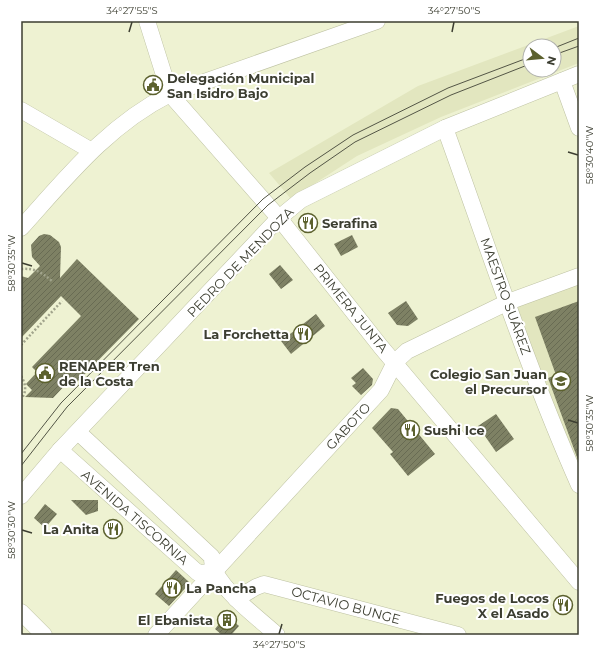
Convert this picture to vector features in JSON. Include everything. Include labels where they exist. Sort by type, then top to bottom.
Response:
[{"type":"street","name":"PRIMERA JUNTA","points":[[147,21],[170,94],[279,218],[395,362],[579,582]]},
{"type":"street","points":[[21,228],[90,150],[146,106],[170,94],[377,21]]},
{"type":"street","name":"PEDRO DE MENDOZA","points":[[21,496],[60,450],[279,218],[301,200],[445,128],[579,74]]},
{"type":"street","points":[[562,81],[579,128]]},
{"type":"street","points":[[21,110],[90,150]]},
{"type":"street","name":"MAESTRO SUÁREZ","points":[[445,128],[508,302],[564,450],[579,484]]},
{"type":"street","name":"GABOTO","points":[[156,635],[381,390],[395,362],[407,350],[508,302],[579,276]]},
{"type":"street","name":"AVENIDA TISCORNIA","points":[[78,432],[212,557],[214,572],[236,599],[277,635]]},
{"type":"street","name":"AVENIDA TISCORNIA","points":[[60,450],[198,573],[214,572]]},
{"type":"street","name":"OCTAVIO BUNGE","points":[[236,599],[256,586],[264,584],[458,635]]},
{"type":"street","points":[[21,612],[44,635]]},
{"type":"path","points":[[21,269],[32,268],[42,272],[52,281]]},
{"type":"path","points":[[21,345],[62,301]]},
{"type":"path","points":[[21,376],[25,385],[24,396],[21,399]]},
{"type":"shaded area","points":[[579,26],[579,63],[562,70],[562,38],[547,38]]},
{"type":"shaded area","points":[[522,47],[522,78],[541,78],[441,117],[357,156],[291,199],[269,173],[418,86]]},
{"type":"shaded area","name":"Colegio San Juan el Precursor","points":[[579,283],[579,473],[513,305]]},
{"type":"building","points":[[44,234],[50,235],[59,242],[61,247],[60,278],[77,259],[139,319],[74,385],[69,381],[53,398],[25,397],[32,390],[26,384],[37,372],[32,367],[81,316],[61,296],[21,338],[21,276],[28,278],[40,266],[32,257],[31,245],[39,236]]},
{"type":"building","points":[[352,235],[358,247],[341,256],[334,244]]},
{"type":"building","points":[[280,265],[293,280],[281,289],[269,274]]},
{"type":"building","points":[[406,301],[418,319],[408,326],[397,325],[388,313]]},
{"type":"building","points":[[579,301],[578,460],[548,378],[556,375],[535,317]]},
{"type":"building","name":"La Forchetta","points":[[316,314],[325,326],[291,354],[281,341]]},
{"type":"building","points":[[363,368],[373,379],[372,385],[361,395],[352,386],[356,383],[351,378]]},
{"type":"building","points":[[391,408],[398,409],[435,454],[408,476],[390,454],[393,452],[372,428]]},
{"type":"building","points":[[496,414],[514,439],[496,452],[478,426]]},
{"type":"building","points":[[71,500],[98,500],[98,511],[86,515]]},
{"type":"building","points":[[45,504],[57,514],[45,528],[34,518]]},
{"type":"building","name":"La Anita","points":[[114,519],[123,527],[113,539],[103,531]]},
{"type":"building","name":"La Pancha","points":[[176,570],[190,583],[169,606],[155,594]]},
{"type":"building","name":"El Ebanista","points":[[226,615],[239,626],[231,635],[222,635],[215,629]]},
{"type":"tram line","points":[[562,45],[579,38]]},
{"type":"tram line","points":[[562,52],[579,46]]},
{"type":"tram line","points":[[21,454],[61,403],[263,199],[305,167],[353,135],[448,88],[522,60]]},
{"type":"tram line","points":[[21,466],[67,407],[268,205],[310,173],[355,142],[451,95],[522,67]]},
{"type":"place","name":"Delegación Municipal San Isidro Bajo","points":[[153,85]]},
{"type":"place","name":"Serafina","points":[[308,223]]},
{"type":"place","name":"La Forchetta","points":[[303,334]]},
{"type":"place","name":"RENAPER Tren de la Costa","points":[[45,373]]},
{"type":"place","name":"Colegio San Juan el Precursor","points":[[561,381]]},
{"type":"place","name":"Sushi Ice","points":[[410,430]]},
{"type":"place","name":"La Anita","points":[[113,529]]},
{"type":"place","name":"La Pancha","points":[[172,588]]},
{"type":"place","name":"Fuegos de Locos X el Asado","points":[[563,605]]},
{"type":"place","name":"El Ebanista","points":[[227,620]]}]
